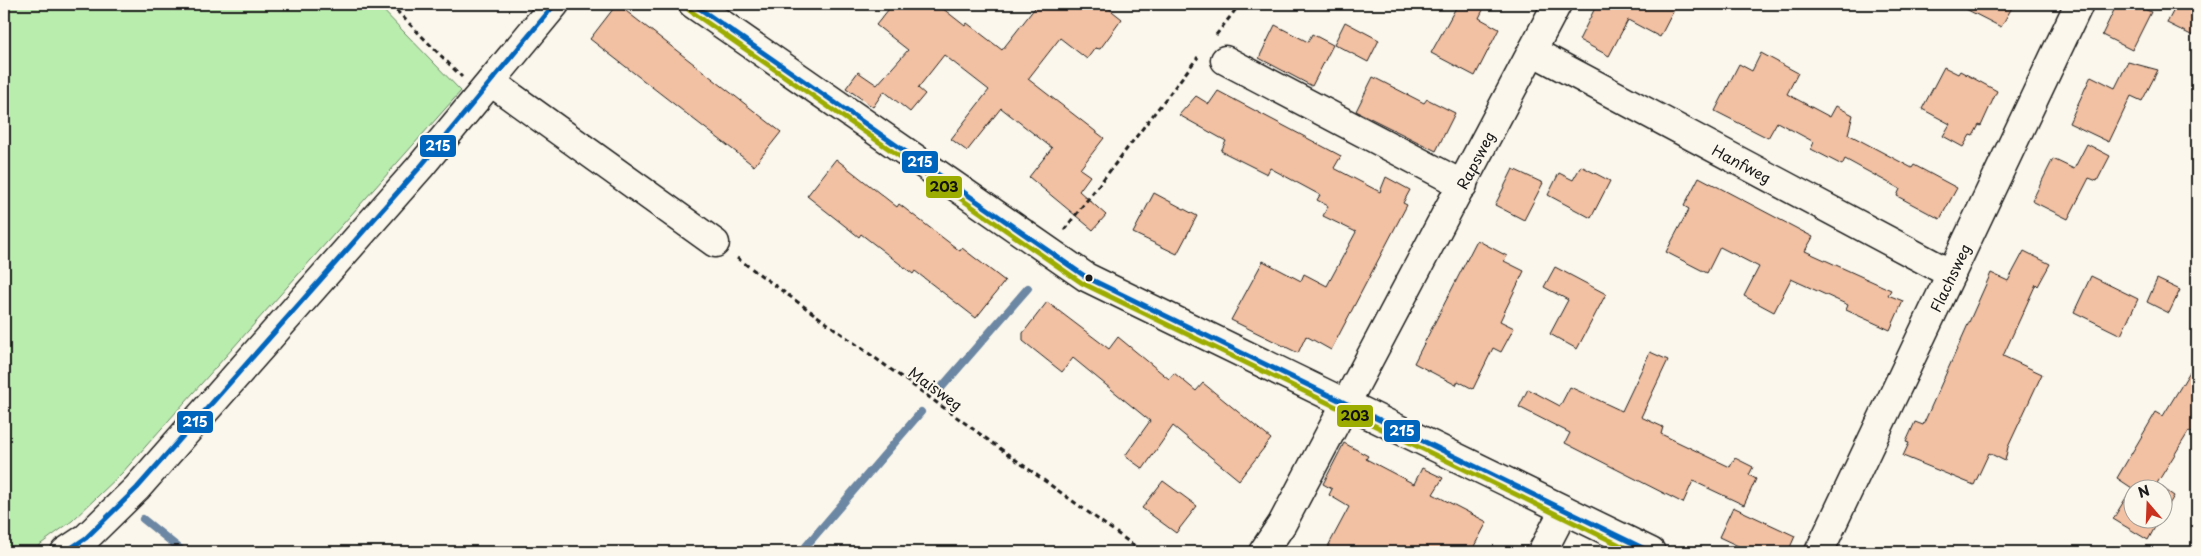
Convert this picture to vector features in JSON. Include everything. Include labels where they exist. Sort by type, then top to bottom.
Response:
[{"type":"street","points":[[65,552],[86,538],[137,488],[414,175],[555,4]]},
{"type":"street","points":[[693,4],[1086,277],[1651,552]]},
{"type":"street","name":"Rapsweg","points":[[1263,552],[1282,524],[1346,405],[1557,4]]},
{"type":"street","name":"Flachsweg","points":[[1819,552],[2079,4]]},
{"type":"street","points":[[1213,51],[1462,185]]},
{"type":"street","name":"Hanfweg","points":[[1532,51],[1951,274]]},
{"type":"street","points":[[486,89],[715,242]]},
{"type":"street","points":[[1542,552],[1564,510]]},
{"type":"path","points":[[390,4],[486,89]]},
{"type":"path","points":[[1048,251],[1213,51],[1240,4]]},
{"type":"path","name":"Maisweg","points":[[715,242],[1143,552]]},
{"type":"green space","points":[[4,4],[377,4],[461,91],[122,473],[72,521],[30,552],[4,552]]},
{"type":"building","points":[[617,4],[781,132],[754,166],[590,39]]},
{"type":"building","points":[[893,4],[937,4],[965,26],[967,23],[1002,50],[1038,4],[1103,4],[1122,19],[1100,49],[1095,48],[1087,59],[1060,38],[1028,79],[1104,138],[1080,169],[1090,176],[1079,191],[1106,215],[1093,230],[1029,177],[1052,148],[1001,108],[967,151],[951,139],[989,90],[944,55],[918,88],[925,94],[910,112],[884,91],[873,107],[846,88],[858,72],[877,85],[908,50],[876,25]]},
{"type":"building","points":[[1458,4],[1486,4],[1479,18],[1499,29],[1475,76],[1431,53]]},
{"type":"building","points":[[1597,4],[1677,4],[1660,37],[1628,20],[1609,56],[1579,40]]},
{"type":"building","points":[[1956,4],[2014,4],[2001,27]]},
{"type":"building","points":[[2117,4],[2134,4],[2151,12],[2132,50],[2102,35]]},
{"type":"building","points":[[2177,4],[2197,4],[2197,38],[2167,23]]},
{"type":"building","points":[[1345,22],[1379,40],[1368,62],[1334,44]]},
{"type":"building","points":[[1275,25],[1308,42],[1312,34],[1333,45],[1312,86],[1259,58]]},
{"type":"building","points":[[1761,53],[1798,73],[1787,94],[1830,117],[1836,106],[1853,115],[1848,134],[1912,168],[1914,165],[1957,188],[1940,219],[1897,196],[1900,189],[1845,159],[1842,165],[1811,149],[1814,142],[1777,122],[1768,138],[1715,111],[1739,64],[1752,71]]},
{"type":"building","points":[[2128,62],[2158,70],[2142,101],[2131,96],[2109,142],[2069,123],[2091,76],[2115,88]]},
{"type":"building","points":[[1944,67],[1958,74],[1960,71],[1997,91],[1981,126],[1979,125],[1973,136],[1970,135],[1963,147],[1943,136],[1950,124],[1922,109]]},
{"type":"building","points":[[1373,77],[1424,103],[1427,99],[1455,113],[1436,151],[1356,111]]},
{"type":"building","points":[[1218,91],[1341,156],[1334,168],[1380,192],[1386,177],[1410,190],[1403,203],[1407,205],[1331,350],[1306,336],[1298,353],[1231,320],[1263,261],[1301,281],[1304,274],[1327,286],[1356,232],[1323,216],[1328,206],[1317,200],[1320,195],[1270,168],[1267,174],[1221,151],[1226,141],[1179,115],[1196,96],[1209,104]]},
{"type":"building","points":[[2087,144],[2110,156],[2097,181],[2089,178],[2068,219],[2032,201],[2053,159],[2074,169]]},
{"type":"building","points":[[836,159],[897,207],[899,204],[960,251],[962,248],[1005,281],[976,318],[915,271],[913,274],[861,234],[859,237],[807,196]]},
{"type":"building","points":[[1581,166],[1610,181],[1591,218],[1548,195],[1559,173],[1573,180]]},
{"type":"building","points":[[1513,169],[1543,183],[1524,220],[1495,205]]},
{"type":"building","points":[[1699,177],[1813,237],[1805,251],[1891,290],[1888,295],[1903,301],[1890,330],[1846,310],[1848,305],[1791,279],[1774,312],[1744,296],[1759,267],[1720,247],[1707,273],[1666,252],[1689,209],[1684,206]]},
{"type":"building","points":[[1154,193],[1197,216],[1177,254],[1133,233]]},
{"type":"building","points":[[1477,240],[1507,256],[1504,261],[1524,271],[1500,321],[1514,328],[1501,352],[1493,348],[1473,389],[1458,381],[1456,385],[1414,363]]},
{"type":"building","points":[[2024,251],[2050,264],[2038,286],[2036,284],[2003,356],[2042,374],[2008,447],[2005,461],[1989,453],[1974,485],[1903,456],[1909,443],[1906,442],[1915,422],[1923,425],[1991,273],[2008,281]]},
{"type":"building","points":[[1555,267],[1606,294],[1577,349],[1550,334],[1568,300],[1544,287]]},
{"type":"building","points":[[2091,276],[2138,299],[2121,335],[2074,312]]},
{"type":"building","points":[[2157,279],[2180,290],[2169,313],[2147,302]]},
{"type":"building","points":[[1047,302],[1109,349],[1118,337],[1169,379],[1174,373],[1196,391],[1203,383],[1271,439],[1239,480],[1173,426],[1143,469],[1125,456],[1150,421],[1073,358],[1062,372],[1023,341],[1023,333]]},
{"type":"building","points":[[1650,352],[1668,360],[1641,417],[1663,427],[1661,434],[1730,467],[1735,458],[1753,467],[1749,475],[1756,479],[1744,505],[1693,481],[1683,503],[1565,443],[1570,433],[1519,407],[1528,389],[1560,406],[1570,387],[1622,411]]},
{"type":"building","points":[[2197,360],[2197,436],[2189,431],[2160,478],[2124,478],[2124,483],[2117,478],[2156,412],[2163,416]]},
{"type":"building","points":[[1344,443],[1368,456],[1366,459],[1414,484],[1422,468],[1443,478],[1433,494],[1487,522],[1471,552],[1325,552],[1349,507],[1329,495],[1332,489],[1323,484]]},
{"type":"building","points":[[1163,481],[1197,506],[1176,533],[1142,508]]},
{"type":"building","points":[[2124,501],[2124,526],[2113,519]]},
{"type":"building","points":[[1733,507],[1795,536],[1788,552],[1751,552],[1719,537]]},
{"type":"building","points":[[2128,528],[2155,528],[2148,540]]},
{"type":"waterway","points":[[941,388],[1028,288]]},
{"type":"waterway","points":[[801,552],[921,412]]},
{"type":"waterway","points":[[143,519],[184,552]]},
{"type":"transit line","name":"215","points":[[65,552],[86,538],[137,488],[420,167],[555,4]]},
{"type":"transit line","name":"215","points":[[693,4],[1086,277],[1651,552]]},
{"type":"transit line","name":"203","points":[[689,10],[1082,283],[1634,552]]}]
